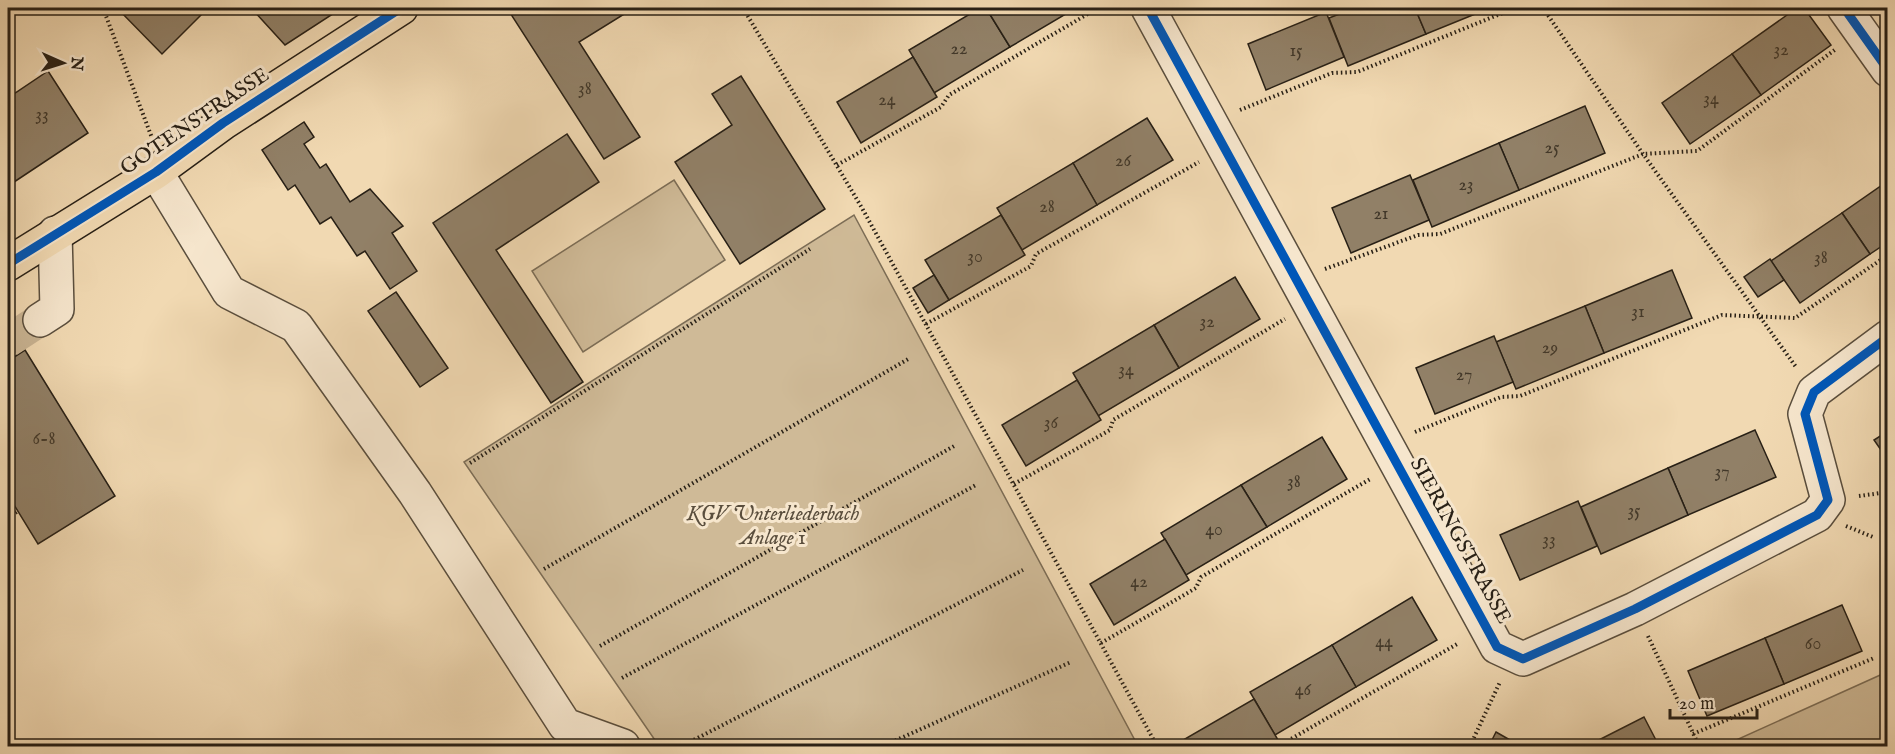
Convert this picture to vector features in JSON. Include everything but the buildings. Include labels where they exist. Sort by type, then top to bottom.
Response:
[{"type":"main road","name":"GOTENSTRASSE","points":[[8,264],[156,171],[223,123],[401,8]]},
{"type":"street","name":"SIERINGSTRASSE","points":[[1148,8],[1497,647],[1513,654]]},
{"type":"street","points":[[1852,19],[1887,70]]},
{"type":"street","points":[[156,171],[229,292],[296,326],[415,493],[571,736],[623,747]]},
{"type":"street","points":[[40,320],[57,309],[55,233]]},
{"type":"street","points":[[1513,654],[1523,659],[1635,609],[1817,515],[1828,500],[1805,414],[1814,392],[1887,337]]},
{"type":"path","points":[[103,8],[155,147],[156,171]]},
{"type":"path","points":[[743,8],[837,165],[1157,747]]},
{"type":"path","points":[[837,165],[941,107],[949,95],[1098,8]]},
{"type":"path","points":[[926,324],[1031,266],[1036,254],[1218,134],[1332,73],[1357,72],[1515,8]]},
{"type":"path","points":[[1543,8],[1643,154],[1814,392]]},
{"type":"path","points":[[1014,484],[1110,430],[1113,420],[1303,292],[1418,235],[1440,234],[1643,154],[1697,151],[1852,19]]},
{"type":"path","points":[[470,462],[810,249]]},
{"type":"path","points":[[1101,643],[1196,588],[1201,577],[1392,454],[1501,398],[1520,396],[1722,315],[1796,318],[1887,255]]},
{"type":"path","points":[[544,569],[910,358]]},
{"type":"path","points":[[600,646],[956,445]]},
{"type":"path","points":[[622,678],[976,485]]},
{"type":"path","points":[[8,518],[18,511]]},
{"type":"path","points":[[682,747],[1023,570]]},
{"type":"path","points":[[1635,609],[1700,747]]},
{"type":"path","points":[[1287,747],[1289,740],[1487,627]]},
{"type":"path","points":[[1470,747],[1513,654]]},
{"type":"path","points":[[1693,734],[1874,658]]},
{"type":"path","points":[[884,747],[1071,662]]},
{"type":"green space","points":[[674,180],[725,260],[583,352],[532,271]]},
{"type":"green space","name":"KGV Unterliederbach Anlage 1","points":[[854,215],[1138,746],[659,746],[464,462]]},
{"type":"green space","points":[[1887,672],[1887,746],[1723,746]]},
{"type":"tunnel","points":[[8,341],[40,320]]},
{"type":"cycle path","points":[[8,264],[156,172],[223,123],[401,8]]},
{"type":"cycle path","points":[[1148,8],[1497,647],[1523,659],[1635,609],[1817,515],[1828,500],[1805,414],[1814,392],[1888,337]]},
{"type":"cycle path","points":[[1844,8],[1888,70]]}]
